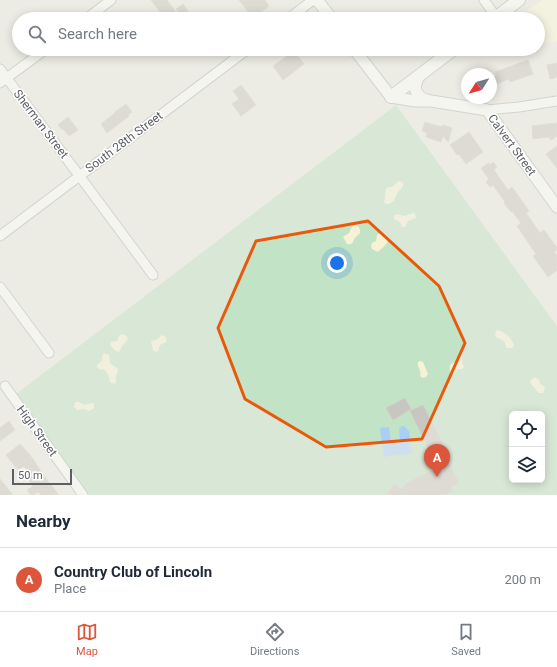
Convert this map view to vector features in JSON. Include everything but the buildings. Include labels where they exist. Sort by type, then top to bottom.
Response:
[{"type":"main road","points":[[503,12],[519,0]]},
{"type":"main road","points":[[391,97],[445,56]]},
{"type":"street","points":[[95,12],[111,0]]},
{"type":"street","points":[[297,12],[313,0]]},
{"type":"street","points":[[317,0],[326,12]]},
{"type":"street","points":[[484,0],[491,12]]},
{"type":"street","points":[[4,81],[37,56]]},
{"type":"street","name":"South 28th Street","points":[[0,236],[239,56]]},
{"type":"street","points":[[359,56],[391,97]]},
{"type":"street","name":"Sherman Street","points":[[0,69],[4,81],[80,176],[154,275]]},
{"type":"street","points":[[421,74],[415,84],[415,88],[419,96],[430,101]]},
{"type":"street","name":"Calvert Street","points":[[391,97],[415,101],[430,101],[487,110],[557,207]]},
{"type":"street","points":[[487,110],[513,108],[557,101]]},
{"type":"street","points":[[0,287],[49,353]]},
{"type":"street","name":"High Street","points":[[5,386],[83,495]]},
{"type":"highlighted area","points":[[368,221],[439,286],[465,343],[422,439],[326,447],[245,399],[218,328],[256,241]]},
{"type":"shaded area","points":[[542,0],[557,0],[557,41],[545,43],[545,12],[526,12]]},
{"type":"green space","points":[[396,105],[557,326],[557,495],[83,495],[12,397]]},
{"type":"sand","points":[[399,181],[403,182],[402,188],[397,193],[394,201],[389,204],[385,204],[385,192],[388,187],[393,186]]},
{"type":"sand","points":[[413,213],[415,214],[416,218],[408,221],[405,227],[402,227],[400,222],[394,219],[396,214],[404,216]]},
{"type":"sand","points":[[355,225],[358,226],[360,233],[352,243],[347,244],[343,237],[349,233]]},
{"type":"sand","points":[[380,233],[385,235],[388,240],[378,252],[372,249],[371,245],[376,241],[377,235]]},
{"type":"sand","points":[[497,330],[510,338],[514,346],[512,348],[507,348],[504,341],[496,337],[495,333]]},
{"type":"sand","points":[[122,334],[128,338],[118,352],[111,347],[110,344],[111,342],[117,341],[119,336]]},
{"type":"sand","points":[[162,335],[165,336],[166,342],[160,345],[158,351],[156,352],[153,350],[151,341],[156,340]]},
{"type":"sand","points":[[104,353],[109,355],[110,363],[118,370],[116,382],[114,384],[110,382],[106,371],[102,369],[100,370],[97,367],[97,365],[102,361]]},
{"type":"sand","points":[[460,355],[462,356],[464,367],[462,369],[458,369],[454,374],[452,374],[450,366],[452,363],[456,362],[456,359]]},
{"type":"sand","points":[[418,362],[423,362],[428,374],[426,377],[422,378],[418,365]]},
{"type":"sand","points":[[535,377],[539,380],[540,384],[544,386],[545,389],[543,393],[539,393],[530,382]]},
{"type":"sand","points":[[76,402],[84,405],[92,403],[94,404],[94,408],[90,411],[84,409],[77,410],[74,407]]},
{"type":"water","points":[[402,426],[409,431],[412,453],[384,457],[380,428],[389,427],[391,441],[400,440],[399,428]]},
{"type":"place","name":"Country Club of Lincoln","points":[[437,477]]}]
